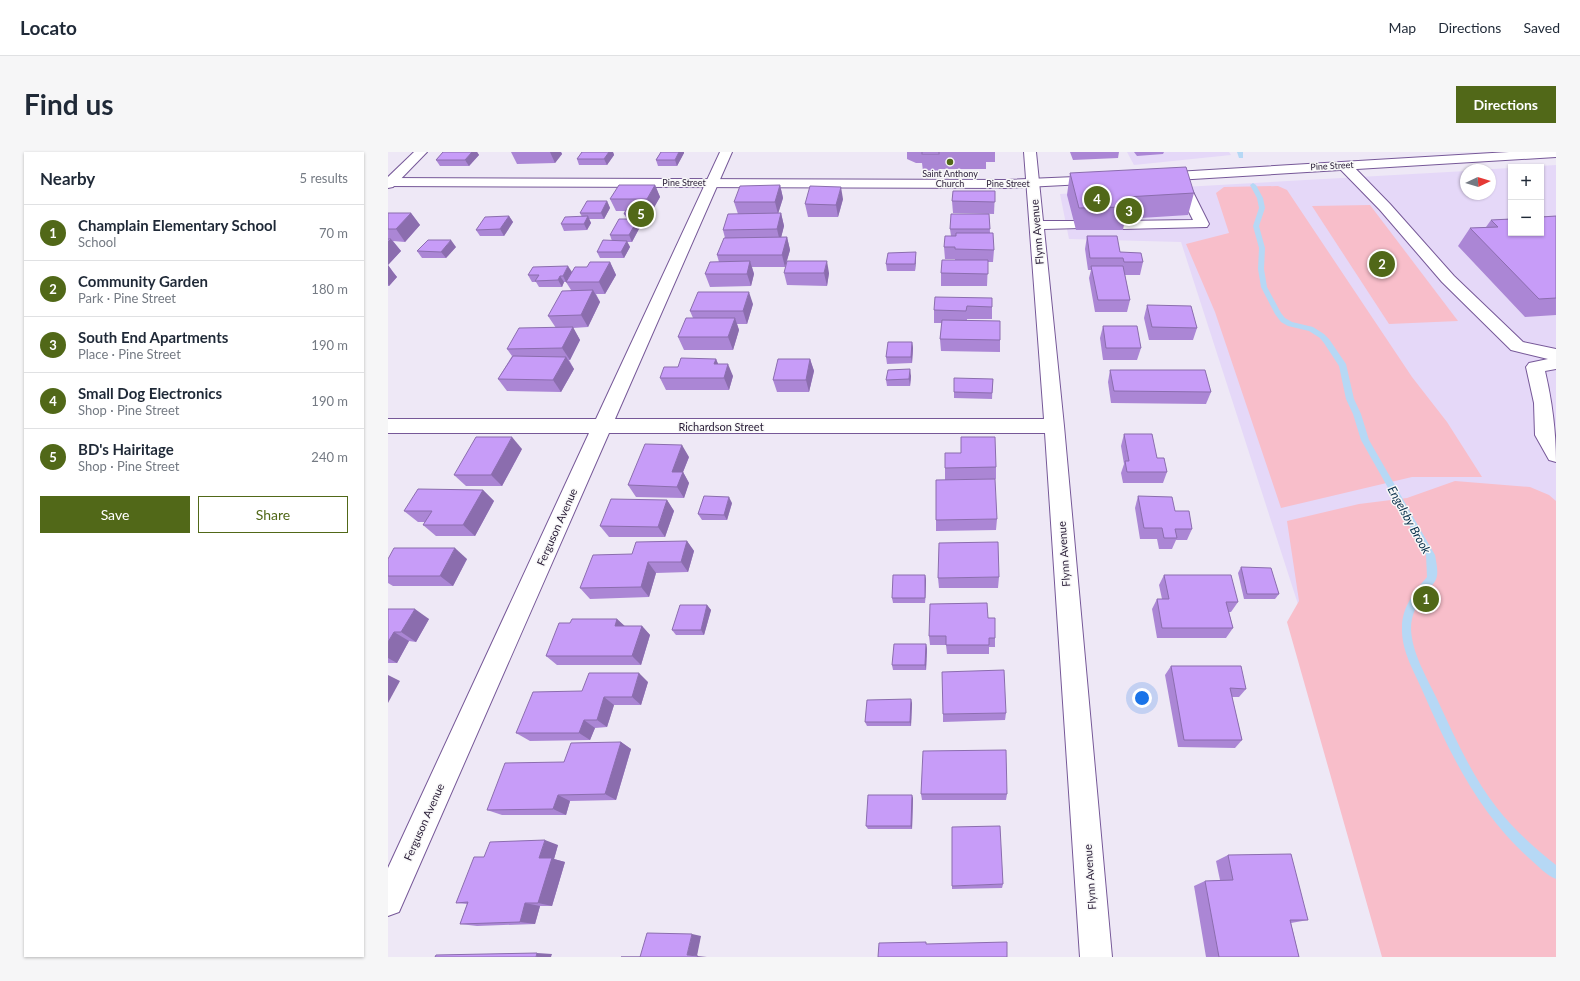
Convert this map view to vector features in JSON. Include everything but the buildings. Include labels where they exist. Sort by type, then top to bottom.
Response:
[{"type":"street","points":[[389,183],[421,152]]},
{"type":"street","name":"Ferguson Avenue","points":[[388,901],[726,152]]},
{"type":"street","name":"Flynn Avenue","points":[[1030,152],[1054,426],[1096,957]]},
{"type":"street","name":"Pine Street","points":[[1147,178],[1556,153]]},
{"type":"street","points":[[1345,166],[1385,207],[1448,279],[1517,346],[1556,355]]},
{"type":"street","points":[[1122,225],[1202,224],[1178,176]]},
{"type":"street","name":"Pine Street","points":[[389,183],[1033,184],[1108,180]]},
{"type":"street","points":[[1036,225],[1075,225]]},
{"type":"street","points":[[1556,363],[1535,367],[1543,403],[1545,435],[1556,455]]},
{"type":"street","name":"Richardson Street","points":[[388,426],[1054,426]]},
{"type":"shaded area","points":[[1127,152],[1229,152],[1231,155],[1134,165]]},
{"type":"shaded area","points":[[1556,165],[1556,957],[1412,957],[1181,242],[1069,239],[1060,194],[1460,171],[1460,200],[1496,200],[1496,169],[1508,168],[1508,236],[1544,236],[1544,166]]},
{"type":"shaded area","points":[[1278,186],[1287,190],[1412,377],[1447,422],[1482,477],[1412,477],[1281,508],[1215,312],[1186,244],[1229,233],[1216,193],[1224,187]]},
{"type":"shaded area","points":[[1370,205],[1458,321],[1389,324],[1312,206]]},
{"type":"shaded area","points":[[1455,481],[1530,487],[1549,495],[1556,501],[1556,957],[1382,957],[1287,622],[1299,601],[1287,521],[1359,504],[1407,498]]},
{"type":"waterway","name":"Engelsby Brook","points":[[1240,152],[1241,157]]},
{"type":"waterway","name":"Engelsby Brook","points":[[1253,185],[1260,198],[1262,208],[1256,226],[1262,248],[1261,269],[1264,287],[1278,314],[1283,320],[1290,324],[1311,329],[1322,336],[1327,341],[1343,366],[1350,399],[1357,414],[1365,440],[1430,555],[1432,578],[1413,602],[1407,622],[1408,643],[1415,663],[1458,755],[1484,799],[1493,812],[1515,837],[1556,873]]},
{"type":"place","name":"Saint Anthony Church","points":[[950,162]]},
{"type":"place","name":"Small Dog Electronics","points":[[1097,199]]},
{"type":"place","name":"South End Apartments","points":[[1129,211]]},
{"type":"place","name":"BD's Hairitage","points":[[641,214]]},
{"type":"place","name":"Community Garden","points":[[1382,264]]},
{"type":"place","name":"Champlain Elementary School","points":[[1426,599]]}]
